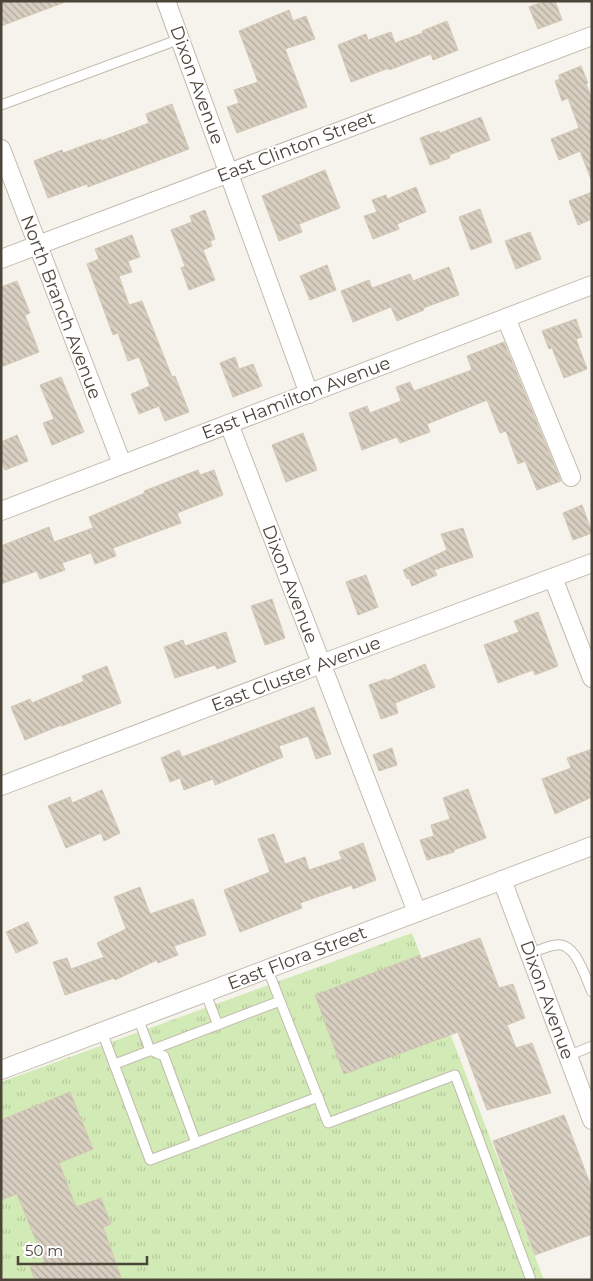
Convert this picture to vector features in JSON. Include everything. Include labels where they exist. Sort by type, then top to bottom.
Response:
[{"type":"street","name":"Dixon Avenue","points":[[166,1],[309,394]]},
{"type":"street","name":"East Clinton Street","points":[[1,258],[592,36]]},
{"type":"street","name":"North Branch Avenue","points":[[1,149],[122,464]]},
{"type":"street","name":"East Hamilton Avenue","points":[[1,511],[592,285]]},
{"type":"street","points":[[506,318],[571,477]]},
{"type":"street","name":"Dixon Avenue","points":[[229,424],[417,912]]},
{"type":"street","name":"East Cluster Avenue","points":[[1,786],[592,563]]},
{"type":"street","points":[[553,578],[592,678]]},
{"type":"street","name":"East Flora Street","points":[[1,1070],[592,846]]},
{"type":"street","name":"Dixon Avenue","points":[[502,880],[592,1120]]},
{"type":"lane","points":[[1,105],[180,39]]},
{"type":"lane","points":[[530,953],[558,945],[566,946],[575,954],[592,992]]},
{"type":"lane","points":[[268,970],[328,1123],[455,1075],[530,1280]]},
{"type":"lane","points":[[205,992],[218,1025]]},
{"type":"lane","points":[[115,1064],[280,1001]]},
{"type":"lane","points":[[138,1018],[150,1050],[164,1056],[196,1142]]},
{"type":"lane","points":[[102,1032],[150,1160],[318,1097]]},
{"type":"lane","points":[[568,1056],[592,1046]]},
{"type":"green space","points":[[412,933],[544,1280],[4,1280],[1,1272],[1,1082]]},
{"type":"building","points":[[1,1],[64,1],[65,2],[1,26]]},
{"type":"building","points":[[545,1],[555,1],[562,20],[538,29],[529,7]]},
{"type":"building","points":[[289,10],[293,21],[306,16],[315,39],[285,49],[307,107],[237,133],[227,107],[239,103],[234,90],[258,82],[239,31]]},
{"type":"building","points":[[447,21],[458,50],[433,60],[431,54],[351,82],[338,45],[366,34],[368,40],[391,32],[395,43],[423,33],[422,31]]},
{"type":"building","points":[[581,66],[592,99],[591,179],[580,151],[559,160],[551,139],[579,128],[568,98],[562,101],[555,81],[560,79],[559,75]]},
{"type":"building","points":[[172,104],[189,149],[88,187],[87,184],[48,198],[34,161],[62,150],[63,153],[101,139],[101,141],[149,123],[146,114]]},
{"type":"building","points":[[481,117],[490,140],[449,155],[450,158],[430,165],[420,138],[439,131],[440,133]]},
{"type":"building","points":[[325,170],[340,208],[299,224],[302,232],[279,241],[262,196]]},
{"type":"building","points":[[416,187],[426,212],[397,224],[399,229],[373,239],[364,216],[377,212],[372,200],[386,195],[387,199]]},
{"type":"building","points":[[592,192],[592,219],[578,225],[569,201]]},
{"type":"building","points":[[480,209],[492,242],[471,250],[459,217]]},
{"type":"building","points":[[205,210],[215,239],[210,241],[212,246],[203,250],[215,280],[189,290],[181,268],[185,266],[171,230],[192,222],[190,216]]},
{"type":"building","points":[[530,232],[541,259],[516,269],[505,241]]},
{"type":"building","points":[[132,235],[140,257],[128,261],[132,272],[119,276],[129,305],[142,301],[172,377],[175,376],[189,412],[165,421],[159,406],[139,414],[131,394],[150,386],[139,357],[128,361],[118,333],[113,335],[87,264],[99,259],[95,249]]},
{"type":"building","points":[[327,265],[336,290],[310,300],[300,276]]},
{"type":"building","points":[[449,267],[459,295],[423,308],[424,310],[397,321],[391,307],[353,322],[341,291],[369,280],[372,288],[410,274],[413,281]]},
{"type":"building","points":[[17,281],[30,313],[25,315],[39,352],[1,367],[1,287]]},
{"type":"building","points":[[576,319],[582,337],[576,339],[587,369],[564,378],[552,348],[549,349],[542,331]]},
{"type":"building","points":[[504,342],[561,481],[537,490],[525,461],[518,464],[506,431],[500,433],[487,400],[427,424],[430,432],[400,443],[397,437],[362,450],[349,413],[367,406],[370,413],[401,401],[396,387],[410,382],[414,391],[472,370],[467,356]]},
{"type":"building","points":[[235,357],[239,369],[253,364],[262,386],[233,397],[220,363]]},
{"type":"building","points":[[61,377],[84,432],[52,445],[43,423],[54,419],[40,385]]},
{"type":"building","points":[[303,433],[317,470],[286,482],[272,445]]},
{"type":"building","points":[[17,435],[28,461],[5,470],[1,460],[1,442]]},
{"type":"building","points":[[198,470],[200,475],[214,470],[223,495],[177,513],[181,523],[113,548],[116,556],[95,564],[91,553],[62,563],[65,570],[40,579],[37,571],[1,584],[1,546],[49,527],[54,542],[93,528],[89,517],[145,493],[144,491]]},
{"type":"building","points":[[582,505],[592,533],[573,540],[563,513]]},
{"type":"building","points":[[463,528],[473,557],[434,570],[437,575],[412,586],[403,570],[447,550],[441,534]]},
{"type":"building","points":[[366,575],[378,607],[358,615],[346,582]]},
{"type":"building","points":[[272,599],[285,638],[265,645],[251,606]]},
{"type":"building","points":[[538,612],[558,666],[535,675],[533,670],[498,683],[484,645],[519,632],[514,621]]},
{"type":"building","points":[[226,632],[236,662],[217,669],[215,665],[175,678],[164,647],[183,640],[185,646]]},
{"type":"building","points":[[425,664],[435,687],[395,703],[398,713],[381,719],[369,685],[386,679],[386,681]]},
{"type":"building","points":[[107,666],[121,703],[25,740],[11,707],[30,699],[32,703],[84,681],[82,676]]},
{"type":"building","points":[[314,707],[331,754],[316,759],[308,736],[279,746],[283,757],[215,785],[213,779],[184,790],[180,778],[170,782],[161,758],[179,750],[182,757]]},
{"type":"building","points":[[392,748],[397,765],[379,771],[373,755]]},
{"type":"building","points":[[592,749],[592,797],[555,814],[542,779],[571,768],[567,758]]},
{"type":"building","points":[[468,789],[486,838],[454,850],[454,852],[427,860],[420,840],[434,836],[431,825],[450,819],[443,798]]},
{"type":"building","points":[[102,790],[120,833],[104,841],[101,833],[66,848],[48,806],[70,797],[72,803]]},
{"type":"building","points":[[274,834],[285,864],[305,857],[309,870],[342,859],[339,852],[363,843],[376,880],[353,889],[352,885],[300,903],[302,908],[240,932],[224,890],[270,872],[258,839]]},
{"type":"building","points":[[140,887],[150,914],[193,899],[206,935],[174,946],[178,955],[158,963],[157,960],[115,980],[114,978],[65,995],[53,962],[67,958],[71,969],[104,957],[97,943],[126,929],[114,897]]},
{"type":"building","points":[[28,922],[38,943],[16,953],[6,932]]},
{"type":"building","points":[[480,938],[499,988],[513,984],[525,1018],[507,1025],[516,1048],[532,1043],[551,1093],[487,1110],[458,1032],[344,1074],[315,995],[420,955],[421,959]]},
{"type":"building","points":[[70,1092],[93,1149],[59,1163],[76,1207],[101,1198],[111,1224],[103,1227],[122,1280],[35,1280],[30,1267],[45,1262],[17,1194],[1,1200],[1,1120]]},
{"type":"building","points":[[564,1115],[592,1189],[592,1234],[535,1255],[493,1141]]}]
